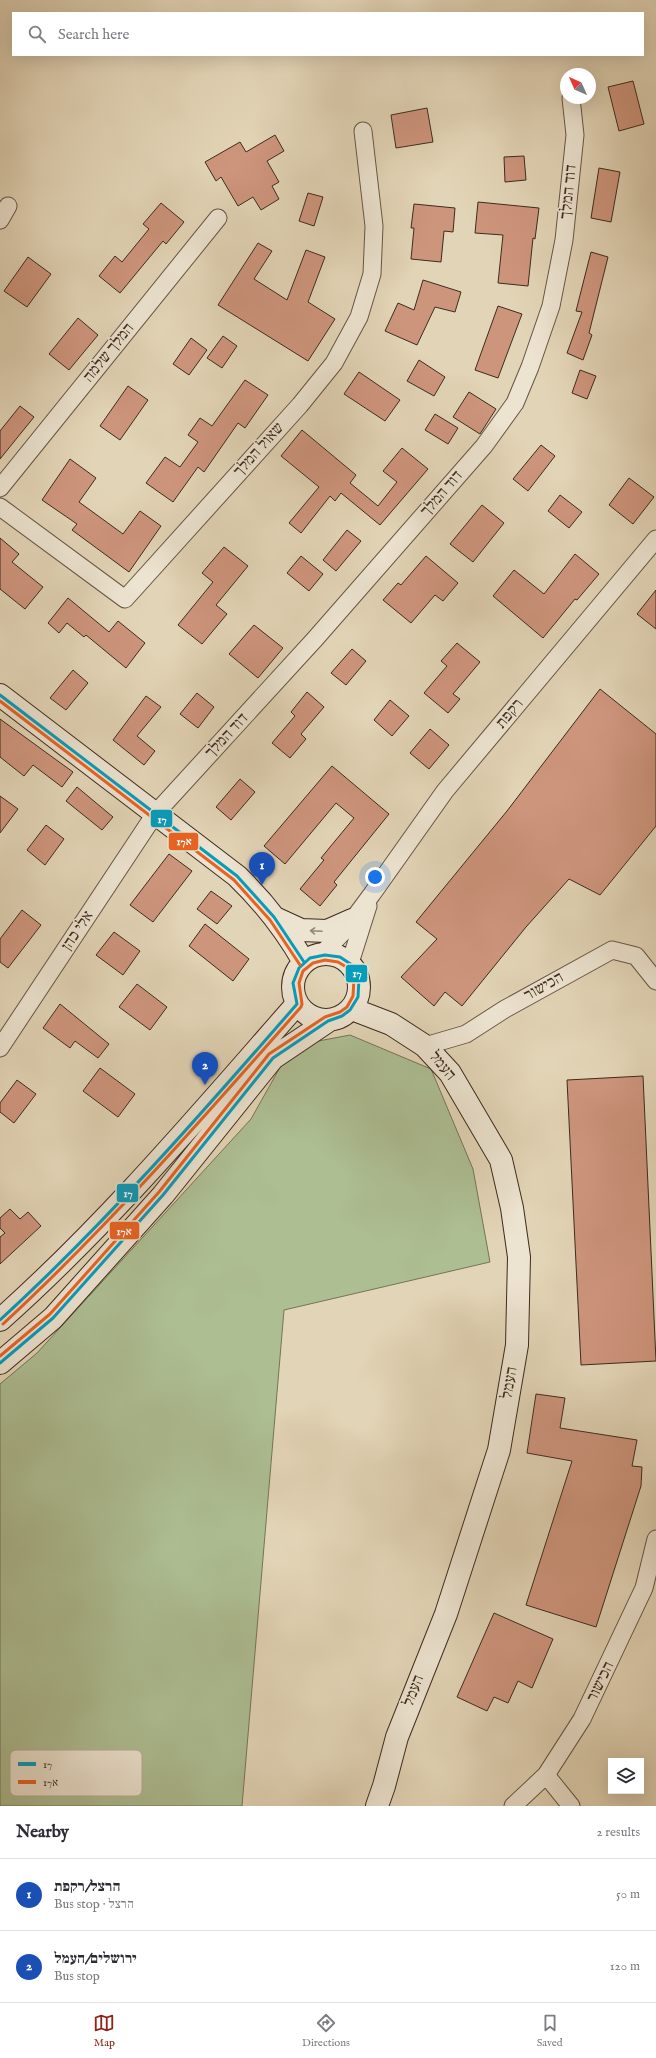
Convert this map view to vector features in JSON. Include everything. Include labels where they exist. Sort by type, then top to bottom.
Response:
[{"type":"street","name":"דוד המלך","points":[[155,814],[315,639],[484,446],[515,403],[530,367],[551,306],[564,240],[575,135],[572,104]]},
{"type":"street","name":"שאול המלך","points":[[0,507],[125,599],[300,405],[334,363],[359,317],[372,274],[374,226],[363,131]]},
{"type":"street","name":"המלך שלמה","points":[[0,488],[218,218]]},
{"type":"street","name":"רקפת","points":[[313,958],[352,920],[445,791],[656,539]]},
{"type":"street","points":[[0,695],[237,876],[260,898],[276,918],[313,958]]},
{"type":"street","name":"אלי כהן","points":[[0,1048],[155,814]]},
{"type":"street","name":"רקפת","points":[[350,963],[372,894]]},
{"type":"street","points":[[276,918],[301,930],[327,931],[352,920]]},
{"type":"street","name":"הכישור","points":[[425,1046],[466,1034],[505,1009],[612,950],[636,956],[656,981]]},
{"type":"street","points":[[0,1363],[53,1318],[152,1207],[273,1058],[328,1021],[337,1019],[352,1009],[360,990],[358,976],[350,963],[342,957],[332,954],[313,958],[297,971],[293,982],[293,993],[297,1004],[310,1017],[328,1021]]},
{"type":"street","points":[[0,1320],[34,1290],[145,1175],[297,1004]]},
{"type":"street","name":"העמל","points":[[352,1009],[391,1024],[425,1046],[450,1073],[501,1160],[512,1208],[519,1257],[517,1345],[499,1450],[446,1614],[396,1737],[384,1786],[377,1806]]},
{"type":"street","name":"הכישור","points":[[513,1806],[546,1775],[582,1719],[607,1670],[644,1588],[656,1539]]},
{"type":"street","points":[[546,1775],[571,1806]]},
{"type":"green space","points":[[350,1035],[431,1069],[473,1169],[490,1262],[284,1310],[242,1806],[0,1806],[0,1384],[37,1353],[251,1119],[292,1046]]},
{"type":"building","points":[[633,81],[644,124],[619,131],[608,87]]},
{"type":"building","points":[[427,108],[433,142],[396,148],[391,115]]},
{"type":"building","points":[[275,135],[284,151],[267,161],[279,182],[272,186],[279,199],[261,210],[253,197],[238,206],[221,177],[216,181],[205,162],[240,142],[246,152]]},
{"type":"building","points":[[524,156],[526,180],[505,182],[504,157]]},
{"type":"building","points":[[599,168],[620,172],[611,222],[591,218]]},
{"type":"building","points":[[308,193],[323,197],[314,226],[299,221]]},
{"type":"building","points":[[478,202],[539,208],[535,239],[533,238],[528,286],[498,283],[503,235],[475,233]]},
{"type":"building","points":[[161,203],[184,222],[166,244],[163,241],[120,293],[99,276],[115,256],[122,262],[149,229],[143,224]]},
{"type":"building","points":[[414,204],[455,208],[453,232],[444,231],[441,262],[411,259],[414,228],[411,228]]},
{"type":"building","points":[[258,243],[272,251],[254,279],[287,300],[306,250],[325,257],[308,302],[335,319],[308,361],[218,305]]},
{"type":"building","points":[[591,252],[608,257],[589,333],[592,335],[583,360],[567,353],[582,312],[576,311]]},
{"type":"building","points":[[28,257],[51,274],[27,307],[4,291]]},
{"type":"building","points":[[423,280],[461,292],[455,312],[435,307],[417,345],[385,331],[398,303],[414,310]]},
{"type":"building","points":[[498,306],[522,314],[498,378],[475,370]]},
{"type":"building","points":[[78,318],[98,335],[69,370],[49,354]]},
{"type":"building","points":[[223,336],[237,346],[222,368],[207,358]]},
{"type":"building","points":[[191,338],[207,350],[189,375],[173,364]]},
{"type":"building","points":[[419,360],[445,377],[434,396],[407,381]]},
{"type":"building","points":[[580,370],[596,376],[587,399],[572,393]]},
{"type":"building","points":[[359,372],[400,400],[385,421],[344,394]]},
{"type":"building","points":[[245,380],[268,395],[245,428],[238,423],[204,472],[198,467],[173,502],[146,483],[165,457],[180,467],[198,442],[188,435],[200,418],[212,426]]},
{"type":"building","points":[[128,386],[148,400],[120,440],[100,426]]},
{"type":"building","points":[[469,392],[496,409],[480,434],[453,417]]},
{"type":"building","points":[[20,406],[34,417],[0,459],[0,431]]},
{"type":"building","points":[[435,414],[458,428],[448,444],[425,430]]},
{"type":"building","points":[[302,430],[356,475],[350,483],[378,506],[397,482],[383,471],[402,448],[428,469],[380,525],[341,493],[335,501],[330,496],[301,533],[289,523],[319,487],[281,456]]},
{"type":"building","points":[[541,445],[555,456],[528,491],[513,479]]},
{"type":"building","points":[[70,459],[96,478],[79,502],[123,534],[140,511],[161,526],[129,572],[72,530],[77,524],[42,500]]},
{"type":"building","points":[[629,478],[654,497],[633,524],[609,505]]},
{"type":"building","points":[[560,495],[582,512],[569,528],[548,511]]},
{"type":"building","points":[[482,505],[504,523],[473,562],[450,544]]},
{"type":"building","points":[[347,530],[361,541],[336,571],[323,560]]},
{"type":"building","points":[[0,538],[19,554],[12,562],[43,587],[25,609],[0,589]]},
{"type":"building","points":[[224,547],[248,566],[216,605],[227,614],[202,644],[178,625],[213,582],[202,573]]},
{"type":"building","points":[[575,554],[599,574],[577,600],[575,599],[543,638],[493,596],[514,570],[544,594]]},
{"type":"building","points":[[301,556],[323,574],[309,591],[287,573]]},
{"type":"building","points":[[426,556],[458,583],[443,601],[435,595],[411,623],[383,600],[398,583],[401,585]]},
{"type":"building","points":[[656,590],[656,629],[637,614]]},
{"type":"building","points":[[68,598],[109,632],[118,621],[145,643],[126,668],[86,635],[84,637],[67,623],[59,633],[48,623]]},
{"type":"building","points":[[254,625],[283,648],[258,678],[229,654]]},
{"type":"building","points":[[457,643],[480,662],[453,694],[460,699],[448,713],[424,693],[447,666],[441,661]]},
{"type":"building","points":[[352,649],[366,661],[346,685],[331,673]]},
{"type":"building","points":[[73,670],[88,683],[66,710],[50,698]]},
{"type":"building","points":[[600,689],[656,734],[656,826],[600,895],[569,879],[526,927],[462,1006],[445,992],[434,1006],[401,977],[437,939],[416,922],[507,811]]},
{"type":"building","points":[[307,692],[324,707],[301,734],[306,739],[290,758],[272,743],[295,716],[291,712]]},
{"type":"building","points":[[197,693],[214,707],[198,728],[180,714]]},
{"type":"building","points":[[146,696],[161,707],[137,736],[155,751],[144,765],[113,740]]},
{"type":"building","points":[[390,700],[409,716],[392,736],[374,720]]},
{"type":"building","points":[[0,719],[73,772],[62,787],[33,765],[24,776],[0,757]]},
{"type":"building","points":[[430,729],[449,745],[429,769],[410,753]]},
{"type":"building","points":[[332,766],[389,814],[334,882],[337,885],[320,906],[300,889],[324,860],[321,858],[354,818],[336,803],[285,864],[264,846]]},
{"type":"building","points":[[240,779],[255,792],[231,820],[216,807]]},
{"type":"building","points":[[77,787],[113,817],[102,830],[66,801]]},
{"type":"building","points":[[0,796],[18,809],[0,833]]},
{"type":"building","points":[[46,825],[64,839],[45,865],[27,850]]},
{"type":"building","points":[[169,854],[192,871],[153,922],[130,905]]},
{"type":"building","points":[[211,891],[232,906],[217,924],[197,909]]},
{"type":"building","points":[[22,910],[41,925],[8,968],[0,962],[0,939]]},
{"type":"building","points":[[205,924],[249,959],[233,981],[189,946]]},
{"type":"building","points":[[114,932],[140,951],[123,975],[96,955]]},
{"type":"building","points":[[137,984],[167,1007],[150,1030],[119,1007]]},
{"type":"building","points":[[60,1004],[109,1044],[98,1058],[75,1041],[70,1048],[43,1028]]},
{"type":"building","points":[[100,1068],[135,1094],[118,1117],[83,1091]]},
{"type":"building","points":[[643,1076],[656,1361],[581,1365],[567,1080]]},
{"type":"building","points":[[17,1080],[36,1094],[14,1123],[0,1112],[0,1103]]},
{"type":"building","points":[[10,1209],[20,1219],[28,1212],[41,1226],[0,1264],[0,1237],[5,1233],[0,1228],[0,1218]]},
{"type":"building","points":[[536,1394],[565,1398],[560,1428],[637,1440],[632,1466],[642,1467],[641,1486],[596,1627],[526,1605],[572,1461],[527,1453]]},
{"type":"building","points":[[494,1613],[553,1639],[532,1688],[518,1681],[508,1703],[494,1697],[487,1711],[457,1697]]},
{"type":"transit line","name":"17","points":[[0,695],[237,876],[274,917],[304,962]]},
{"type":"transit line","name":"17א","points":[[0,701],[234,880],[270,920],[300,965]]},
{"type":"transit line","name":"17","points":[[0,1320],[40,1283],[116,1206],[226,1086],[297,1004],[293,983],[299,968],[310,958],[325,955],[340,957],[352,965],[359,978],[358,997],[350,1010],[342,1016],[328,1021],[273,1058],[163,1195],[53,1318],[0,1363]]},
{"type":"transit line","name":"17א","points":[[0,1356],[50,1314],[159,1192],[269,1054],[325,1017],[340,1012],[347,1007],[353,996],[354,979],[348,968],[338,962],[325,960],[313,963],[303,971],[299,983],[302,1004],[301,1007],[193,1129],[119,1209],[3,1324]]},
{"type":"place","name":"הרצל/רקפת","points":[[262,885]]},
{"type":"place","name":"ירושלים/העמל","points":[[205,1085]]}]
